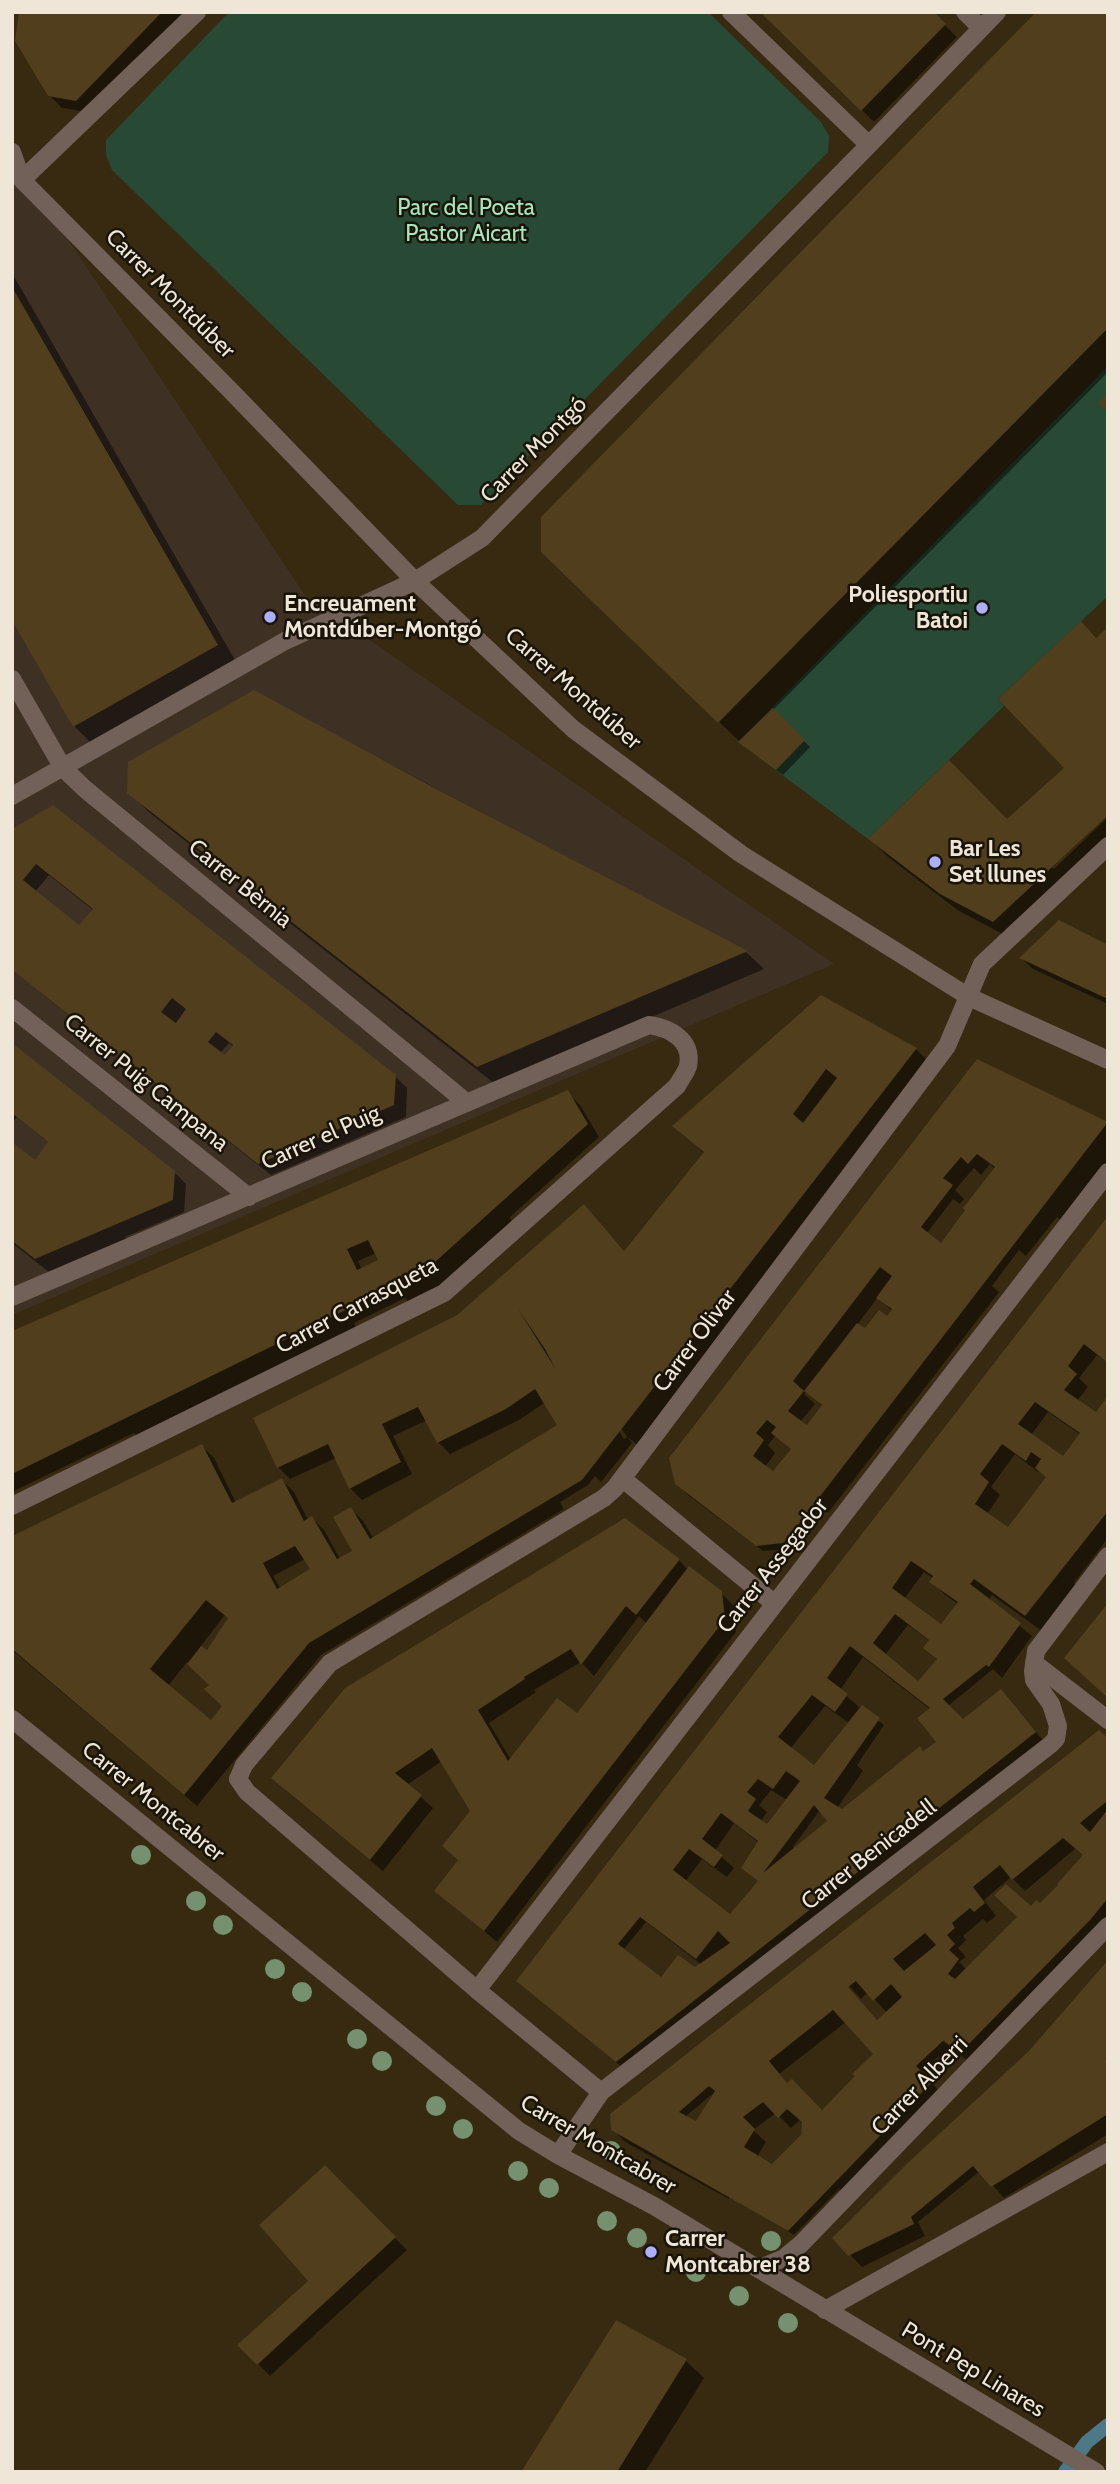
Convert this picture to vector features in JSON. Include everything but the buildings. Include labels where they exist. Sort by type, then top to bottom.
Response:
[{"type":"street","points":[[22,180],[197,12]]},
{"type":"street","points":[[731,12],[869,145]]},
{"type":"street","points":[[965,12],[981,28]]},
{"type":"street","name":"Carrer Montgó","points":[[12,796],[285,641],[415,581],[482,538],[997,12]]},
{"type":"street","name":"Carrer Montdúber","points":[[12,152],[22,180],[415,581],[573,729],[741,853],[970,997],[1108,1060]]},
{"type":"street","name":"Carrer Bèrnia","points":[[12,679],[63,768],[85,789],[466,1102]]},
{"type":"street","name":"Carrer Olivar","points":[[239,1779],[244,1765],[330,1663],[604,1498],[623,1479],[947,1046],[982,964],[1108,846]]},
{"type":"street","name":"Carrer Puig Campana","points":[[12,1008],[249,1196]]},
{"type":"street","name":"Carrer el Puig","points":[[16,1291],[249,1196],[649,1026]]},
{"type":"street","name":"Carrer Carrasqueta","points":[[12,1506],[444,1293],[677,1086],[688,1068],[688,1052],[678,1036],[664,1027],[649,1026]]},
{"type":"street","name":"Carrer Assegador","points":[[477,1990],[1108,1171]]},
{"type":"street","points":[[623,1479],[775,1604]]},
{"type":"street","points":[[1107,1719],[1034,1662],[1040,1644],[1108,1556]]},
{"type":"street","name":"Carrer Benicadell","points":[[558,2155],[601,2092],[1056,1739],[1057,1720],[1051,1704],[1034,1681],[1034,1662]]},
{"type":"street","name":"Carrer Montcabrer","points":[[12,1718],[491,2111],[558,2155],[654,2206],[825,2310]]},
{"type":"street","name":"Carrer Montcabrer","points":[[239,1779],[247,1792],[477,1990],[601,2092]]},
{"type":"street","name":"Carrer Alberri","points":[[758,2269],[784,2258],[801,2244],[1108,1926]]},
{"type":"street","points":[[825,2310],[1108,2152]]},
{"type":"street","name":"Pont Pep Linares","points":[[825,2310],[1096,2472]]},
{"type":"shaded area","points":[[12,155],[304,594],[834,964],[12,1315]]},
{"type":"green space","name":"Parc del Poeta Pastor Aicart","points":[[229,12],[708,12],[821,122],[829,136],[828,152],[481,505],[458,505],[112,170],[106,155],[106,140]]},
{"type":"green space","name":"Poliesportiu Batoi","points":[[1108,366],[1108,596],[998,699],[1004,706],[868,839],[738,742]]},
{"type":"waterway","points":[[1065,2472],[1087,2442],[1108,2425]]},
{"type":"place","name":"Poliesportiu Batoi","points":[[982,608]]},
{"type":"place","name":"Encreuament Montdúber-Montgó","points":[[270,617]]},
{"type":"place","name":"Bar Les Set llunes","points":[[935,862]]},
{"type":"place","name":"Carrer Montcabrer 38","points":[[651,2252]]}]
